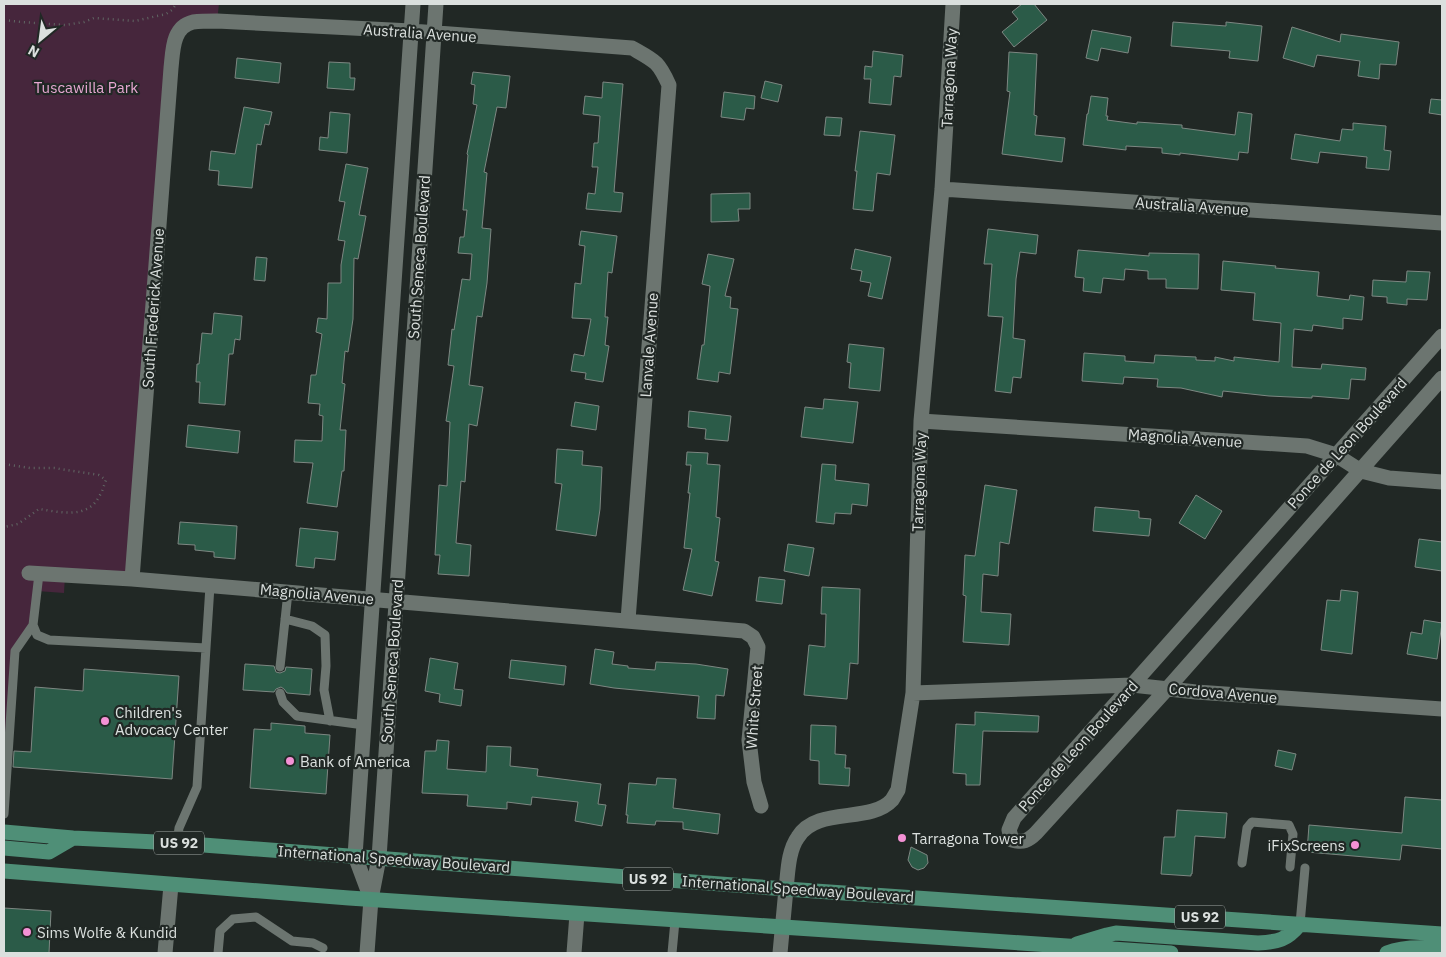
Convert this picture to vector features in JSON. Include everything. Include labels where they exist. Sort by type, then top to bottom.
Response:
[{"type":"main road","name":"International Speedway Boulevard","points":[[4,832],[73,838],[177,843],[786,889],[1442,934]]},
{"type":"main road","points":[[4,848],[49,852],[73,838]]},
{"type":"main road","points":[[4,870],[348,898],[1171,953]]},
{"type":"main road","points":[[1071,947],[1116,933],[1258,943],[1272,942],[1284,939],[1293,933],[1300,924]]},
{"type":"main road","points":[[1388,953],[1396,950],[1442,949]]},
{"type":"street","name":"South Seneca Boulevard","points":[[371,899],[355,856],[412,4]]},
{"type":"street","name":"South Seneca Boulevard","points":[[371,899],[379,858],[436,4]]},
{"type":"street","name":"Tarragona Way","points":[[786,889],[791,854],[797,837],[808,826],[827,819],[869,812],[887,804],[893,799],[898,790],[913,693],[921,421],[942,189],[953,4]]},
{"type":"street","name":"Australia Avenue","points":[[175,37],[180,29],[192,22],[217,21],[411,31],[632,48],[655,61],[663,71]]},
{"type":"street","name":"South Frederick Avenue","points":[[132,579],[171,68],[175,37]]},
{"type":"street","name":"Lanvale Avenue","points":[[628,620],[669,86],[663,71]]},
{"type":"street","name":"Australia Avenue","points":[[942,189],[1442,223]]},
{"type":"street","points":[[391,320],[415,320]]},
{"type":"street","name":"Ponce de Leon Boulevard","points":[[1442,336],[1014,818],[1009,830],[1012,840],[1021,842],[1030,839],[1167,689],[1442,378]]},
{"type":"street","name":"Magnolia Avenue","points":[[921,421],[1307,446],[1336,455],[1361,470],[1389,478],[1442,482]]},
{"type":"street","name":"Magnolia Avenue","points":[[34,573],[132,579],[628,620],[744,631],[754,637]]},
{"type":"street","name":"White Street","points":[[754,637],[758,647],[749,740],[754,782],[761,806]]},
{"type":"street","name":"Cordova Avenue","points":[[913,693],[1132,685],[1442,709]]},
{"type":"street","points":[[364,725],[388,728]]},
{"type":"street","points":[[165,953],[171,884]]},
{"type":"street","points":[[780,953],[786,889]]},
{"type":"street","points":[[367,953],[371,899]]},
{"type":"street","points":[[574,953],[577,914]]},
{"type":"lane","points":[[34,573],[34,625],[38,635],[49,640],[206,648]]},
{"type":"lane","points":[[177,843],[179,828],[197,787],[210,586]]},
{"type":"lane","points":[[280,667],[288,592]]},
{"type":"lane","points":[[285,619],[312,626],[325,635],[326,666],[324,690],[330,721]]},
{"type":"lane","points":[[4,814],[15,651],[34,625]]},
{"type":"lane","points":[[280,693],[283,702],[297,716],[364,725]]},
{"type":"lane","points":[[1242,863],[1247,828],[1252,822],[1289,826],[1294,834],[1290,867]]},
{"type":"lane","points":[[1300,924],[1305,868]]},
{"type":"lane","points":[[218,953],[220,931],[233,919],[256,917],[292,941],[313,943],[323,948]]},
{"type":"lane","points":[[672,953],[675,921]]},
{"type":"path","points":[[4,20],[65,25],[84,22],[94,18],[134,21],[166,14],[176,4]]},
{"type":"path","points":[[4,464],[30,468],[54,468],[99,476],[106,480],[100,496],[92,507],[73,514],[39,509],[18,524],[4,528]]},
{"type":"green space","name":"Tuscawilla Park","points":[[4,4],[219,4],[217,21],[180,29],[132,579],[65,575],[64,593],[37,591],[33,625],[15,651],[4,820]]},
{"type":"building","points":[[1022,4],[1034,4],[1047,20],[1014,47],[1002,32],[1018,19],[1012,12]]},
{"type":"building","points":[[1173,22],[1226,26],[1226,22],[1262,26],[1258,61],[1229,58],[1230,51],[1171,46]]},
{"type":"building","points":[[1292,27],[1340,42],[1341,34],[1399,42],[1396,65],[1380,64],[1379,79],[1358,76],[1360,61],[1317,55],[1314,67],[1283,58]]},
{"type":"building","points":[[1092,30],[1131,37],[1128,53],[1101,48],[1098,61],[1086,58]]},
{"type":"building","points":[[873,51],[903,55],[901,77],[894,76],[891,105],[869,103],[871,79],[864,79],[865,66],[872,67]]},
{"type":"building","points":[[1009,52],[1037,54],[1034,115],[1037,116],[1035,135],[1065,138],[1062,162],[1002,154],[1010,92],[1007,91]]},
{"type":"building","points":[[237,58],[281,63],[279,83],[235,78]]},
{"type":"building","points":[[329,62],[350,63],[350,78],[355,78],[354,90],[327,88]]},
{"type":"building","points":[[473,72],[510,76],[506,108],[497,107],[484,172],[487,173],[482,228],[491,229],[487,283],[482,317],[477,316],[469,385],[483,387],[477,426],[469,424],[465,482],[461,481],[456,543],[471,545],[469,576],[438,574],[440,555],[435,555],[439,485],[447,486],[450,422],[446,421],[454,366],[448,365],[452,329],[454,330],[462,279],[470,280],[472,254],[458,253],[460,237],[464,237],[467,210],[463,210],[467,154],[477,105],[473,104],[475,85],[471,84]]},
{"type":"building","points":[[765,81],[782,85],[778,102],[761,98]]},
{"type":"building","points":[[603,82],[623,84],[614,192],[623,193],[621,212],[586,209],[588,193],[595,194],[598,167],[592,167],[594,143],[598,143],[600,116],[583,114],[585,96],[602,98]]},
{"type":"building","points":[[724,92],[755,96],[754,109],[746,108],[744,120],[721,117]]},
{"type":"building","points":[[1091,96],[1108,98],[1107,120],[1137,124],[1137,122],[1182,125],[1182,128],[1235,135],[1238,112],[1252,114],[1248,153],[1239,152],[1238,160],[1180,153],[1180,155],[1162,153],[1162,148],[1126,146],[1126,150],[1083,145]]},
{"type":"building","points":[[1431,99],[1442,100],[1442,115],[1429,113]]},
{"type":"building","points":[[244,107],[272,112],[269,125],[265,124],[261,145],[257,144],[252,188],[218,185],[219,171],[209,170],[211,151],[235,154]]},
{"type":"building","points":[[330,112],[350,114],[347,153],[319,150],[320,137],[328,138]]},
{"type":"building","points":[[826,117],[842,118],[840,136],[824,135]]},
{"type":"building","points":[[1353,123],[1386,126],[1384,150],[1391,151],[1389,170],[1366,168],[1367,157],[1320,152],[1318,163],[1291,159],[1295,134],[1340,141],[1342,129],[1353,130]]},
{"type":"building","points":[[860,131],[895,135],[890,175],[877,173],[873,211],[853,209]]},
{"type":"building","points":[[346,164],[368,168],[359,215],[366,216],[358,259],[354,258],[353,319],[348,352],[345,351],[342,383],[345,384],[340,430],[346,430],[344,471],[342,471],[337,507],[307,503],[313,463],[294,462],[295,440],[322,441],[323,416],[319,415],[320,404],[308,403],[311,375],[316,375],[322,334],[316,332],[318,318],[327,319],[328,283],[341,283],[341,265],[345,241],[338,240],[345,202],[339,201]]},
{"type":"building","points":[[750,193],[750,209],[738,209],[739,221],[711,222],[711,194]]},
{"type":"building","points":[[988,229],[1038,235],[1036,254],[1020,252],[1016,279],[1013,338],[1025,340],[1021,378],[1013,377],[1011,393],[995,391],[1003,317],[988,316],[992,264],[984,264]]},
{"type":"building","points":[[581,231],[617,236],[612,273],[608,272],[605,317],[608,317],[605,345],[609,346],[603,382],[585,379],[586,373],[571,371],[574,354],[584,356],[591,319],[572,318],[575,283],[581,284],[585,246],[579,245]]},
{"type":"building","points":[[855,249],[891,257],[882,299],[868,296],[871,283],[860,281],[862,271],[851,269]]},
{"type":"building","points":[[1078,250],[1149,256],[1149,253],[1199,254],[1198,289],[1166,288],[1166,279],[1148,279],[1148,271],[1125,269],[1124,280],[1103,278],[1101,293],[1083,291],[1084,278],[1075,277]]},
{"type":"building","points":[[708,254],[734,259],[725,296],[731,297],[730,308],[738,309],[730,374],[719,372],[718,382],[697,379],[702,345],[704,345],[710,286],[702,284]]},
{"type":"building","points":[[256,257],[267,258],[265,281],[254,280]]},
{"type":"building","points":[[1223,261],[1319,272],[1317,296],[1349,300],[1350,295],[1364,297],[1362,320],[1343,318],[1343,329],[1313,325],[1312,331],[1294,329],[1292,367],[1321,369],[1322,364],[1366,368],[1365,380],[1351,379],[1349,399],[1312,396],[1312,398],[1269,396],[1223,391],[1222,397],[1181,388],[1157,387],[1158,379],[1124,377],[1123,384],[1082,381],[1084,353],[1125,356],[1125,361],[1154,363],[1155,355],[1196,357],[1196,360],[1215,361],[1215,357],[1234,361],[1234,357],[1279,362],[1281,323],[1253,320],[1255,293],[1221,290]]},
{"type":"building","points":[[1407,271],[1430,272],[1427,300],[1407,299],[1407,305],[1387,303],[1387,297],[1372,296],[1373,280],[1406,282]]},
{"type":"building","points":[[214,313],[242,316],[240,340],[235,339],[233,354],[229,354],[225,405],[199,403],[200,382],[196,382],[202,333],[212,334]]},
{"type":"building","points":[[849,344],[884,348],[880,391],[849,388],[851,363],[847,362]]},
{"type":"building","points":[[824,399],[858,402],[853,443],[801,437],[805,407],[823,409]]},
{"type":"building","points":[[575,402],[599,406],[596,430],[571,426]]},
{"type":"building","points":[[689,411],[731,416],[728,441],[705,439],[706,429],[688,427]]},
{"type":"building","points":[[188,425],[240,431],[238,453],[186,447]]},
{"type":"building","points":[[557,449],[583,451],[582,465],[602,467],[600,509],[596,536],[556,530],[562,484],[555,483]]},
{"type":"building","points":[[687,452],[708,453],[707,464],[720,465],[716,517],[720,518],[715,561],[719,562],[712,596],[683,590],[692,549],[684,548],[691,465],[686,465]]},
{"type":"building","points":[[822,464],[836,465],[835,480],[869,484],[867,506],[852,504],[851,514],[835,513],[834,524],[816,522]]},
{"type":"building","points":[[985,485],[1017,490],[1009,544],[1000,542],[998,576],[983,574],[981,612],[1011,614],[1009,645],[963,642],[966,596],[963,595],[965,555],[975,556]]},
{"type":"building","points":[[1196,495],[1222,511],[1205,539],[1179,523]]},
{"type":"building","points":[[1095,507],[1139,511],[1139,518],[1151,519],[1149,536],[1093,531]]},
{"type":"building","points":[[180,522],[237,526],[235,559],[214,557],[214,552],[195,550],[195,545],[178,544]]},
{"type":"building","points":[[300,528],[338,532],[335,560],[315,558],[314,568],[296,566]]},
{"type":"building","points":[[1419,539],[1442,542],[1442,571],[1415,567]]},
{"type":"building","points":[[788,544],[814,548],[809,576],[784,571]]},
{"type":"building","points":[[759,577],[785,580],[782,604],[756,601]]},
{"type":"building","points":[[822,587],[860,589],[858,664],[850,663],[847,699],[804,695],[809,645],[825,647],[826,614],[821,614]]},
{"type":"building","points":[[1341,590],[1358,592],[1352,654],[1321,650],[1327,600],[1340,601]]},
{"type":"building","points":[[1424,620],[1442,623],[1437,659],[1407,654],[1411,632],[1422,634]]},
{"type":"building","points":[[595,649],[614,652],[612,664],[628,666],[628,668],[655,670],[656,662],[696,664],[728,669],[724,696],[716,695],[715,719],[697,718],[699,696],[590,684]]},
{"type":"building","points":[[430,658],[458,663],[454,689],[463,690],[461,706],[439,702],[440,694],[425,691]]},
{"type":"building","points":[[511,660],[566,666],[564,685],[509,678]]},
{"type":"building","points":[[245,664],[274,666],[276,672],[280,673],[285,671],[286,667],[312,669],[310,695],[287,693],[281,687],[274,692],[243,690]]},
{"type":"building","name":"Children's Advocacy Center","points":[[84,669],[179,676],[172,779],[13,767],[14,751],[31,752],[35,687],[83,691]]},
{"type":"building","points":[[975,712],[1039,716],[1038,732],[983,731],[980,785],[966,785],[966,774],[953,773],[956,724],[975,725]]},
{"type":"building","name":"Bank of America","points":[[271,723],[305,726],[305,733],[330,735],[326,794],[250,788],[254,729],[271,730]]},
{"type":"building","points":[[811,725],[836,726],[835,754],[846,755],[845,768],[850,768],[849,786],[819,784],[819,761],[810,760]]},
{"type":"building","points":[[437,740],[449,741],[447,769],[486,772],[487,746],[511,747],[510,766],[538,769],[537,776],[601,784],[598,804],[606,805],[602,826],[575,821],[578,802],[532,797],[531,805],[507,802],[507,809],[467,806],[468,795],[422,793],[425,751],[436,751]]},
{"type":"building","points":[[1278,750],[1296,754],[1292,770],[1275,766]]},
{"type":"building","points":[[657,778],[676,779],[673,808],[720,814],[718,834],[683,829],[683,822],[656,821],[655,825],[627,823],[629,783],[656,785]]},
{"type":"building","points":[[1405,797],[1442,800],[1442,849],[1402,845],[1400,860],[1307,852],[1309,825],[1402,833]]},
{"type":"building","points":[[1177,810],[1227,813],[1225,838],[1195,836],[1191,876],[1161,874],[1164,837],[1175,837]]},
{"type":"building","points":[[911,847],[927,855],[928,863],[924,868],[918,870],[912,867],[908,860]]},
{"type":"building","name":"Sims Wolfe & Kundid","points":[[4,908],[51,911],[49,953],[4,953]]},
{"type":"place","name":"Children's Advocacy Center","points":[[105,721]]},
{"type":"place","name":"Bank of America","points":[[290,761]]},
{"type":"place","name":"Tarragona Tower","points":[[902,838]]},
{"type":"place","name":"iFixScreens","points":[[1355,845]]},
{"type":"place","name":"Sims Wolfe & Kundid","points":[[27,932]]}]
